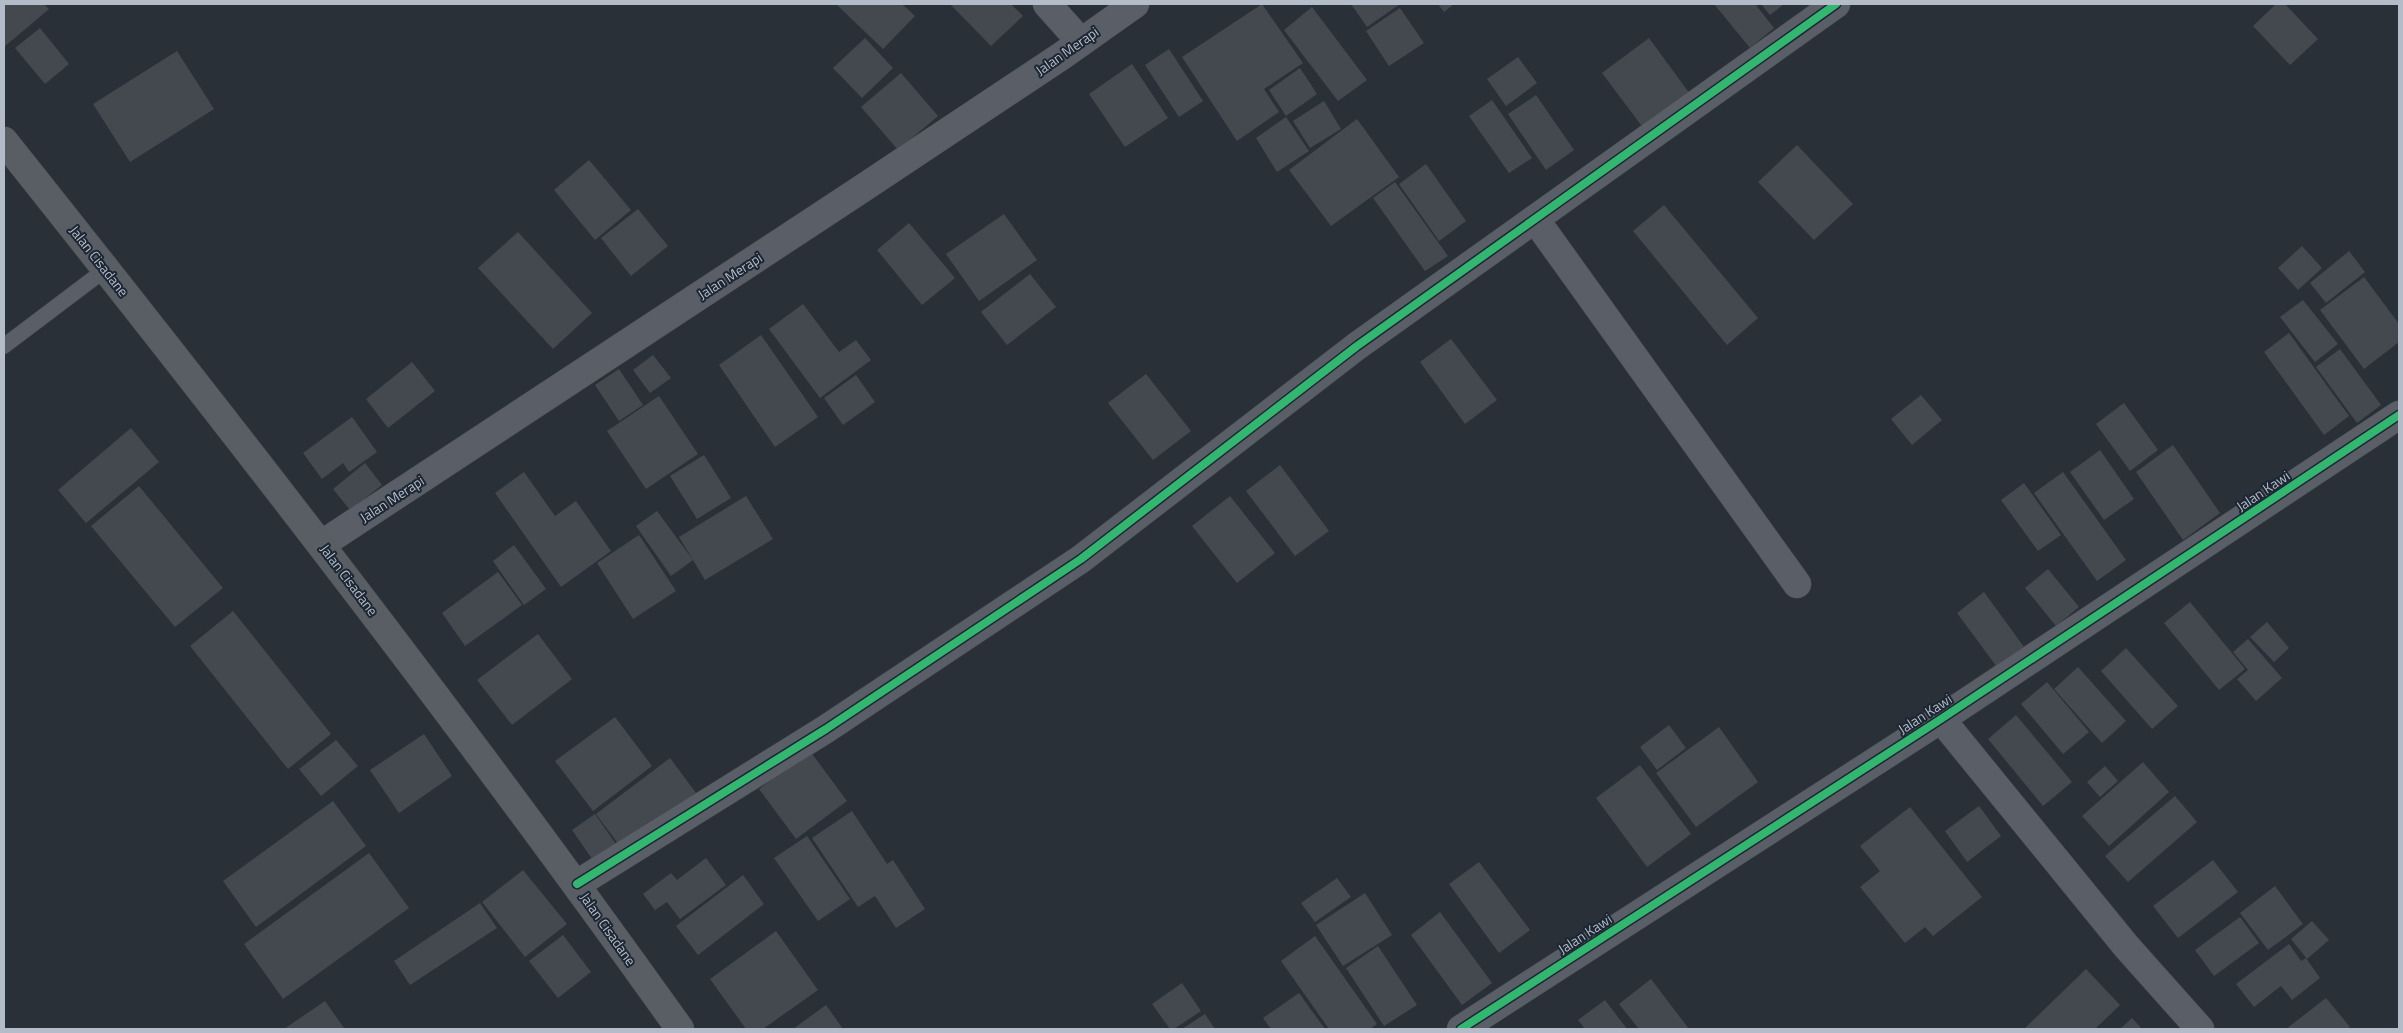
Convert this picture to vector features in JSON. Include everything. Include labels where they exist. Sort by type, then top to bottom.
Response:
[{"type":"street","points":[[1047,4],[1080,42]]},
{"type":"street","name":"Jalan Merapi","points":[[322,544],[1135,4]]},
{"type":"street","points":[[576,884],[826,729],[1081,559],[1357,346],[1836,4]]},
{"type":"street","name":"Jalan Cisadane","points":[[4,141],[322,544],[576,884],[680,1029]]},
{"type":"street","points":[[1535,219],[1798,584]]},
{"type":"street","name":"Jalan Kawi","points":[[1461,1029],[1941,719],[2399,415]]},
{"type":"street","points":[[1941,719],[2126,946],[2200,1029]]},
{"type":"lane","points":[[4,346],[106,269]]},
{"type":"building","points":[[4,4],[44,4],[49,9],[4,47]]},
{"type":"building","points":[[836,4],[902,4],[915,16],[883,49]]},
{"type":"building","points":[[950,4],[1011,4],[1023,16],[991,46]]},
{"type":"building","points":[[1262,4],[1303,63],[1264,89],[1279,112],[1237,141],[1182,57]]},
{"type":"building","points":[[1351,4],[1400,4],[1367,27]]},
{"type":"building","points":[[1438,4],[1454,4],[1444,12]]},
{"type":"building","points":[[1714,4],[1755,4],[1774,28],[1750,48]]},
{"type":"building","points":[[1761,4],[1784,4],[1770,15]]},
{"type":"building","points":[[2276,4],[2285,4],[2318,39],[2290,65],[2253,26]]},
{"type":"building","points":[[1312,7],[1367,80],[1338,101],[1284,30]]},
{"type":"building","points":[[1400,8],[1424,43],[1389,66],[1366,31]]},
{"type":"building","points":[[40,28],[69,64],[45,84],[15,48]]},
{"type":"building","points":[[865,38],[893,68],[862,98],[833,68]]},
{"type":"building","points":[[1649,38],[1690,94],[1644,129],[1602,73]]},
{"type":"building","points":[[1169,49],[1203,101],[1179,117],[1145,65]]},
{"type":"building","points":[[177,51],[214,109],[130,162],[93,104]]},
{"type":"building","points":[[1518,57],[1537,83],[1506,106],[1487,79]]},
{"type":"building","points":[[1132,64],[1168,118],[1125,147],[1089,94]]},
{"type":"building","points":[[1300,68],[1317,94],[1286,116],[1269,90]]},
{"type":"building","points":[[901,73],[938,116],[898,150],[861,107]]},
{"type":"building","points":[[1536,95],[1574,150],[1546,170],[1508,114]]},
{"type":"building","points":[[1492,100],[1532,158],[1509,173],[1469,116]]},
{"type":"building","points":[[1324,101],[1341,129],[1310,148],[1293,121]]},
{"type":"building","points":[[1286,117],[1309,151],[1277,172],[1256,138]]},
{"type":"building","points":[[1357,119],[1399,177],[1331,226],[1289,170]]},
{"type":"building","points":[[1797,145],[1853,204],[1814,240],[1758,182]]},
{"type":"building","points":[[589,160],[631,210],[595,240],[554,190]]},
{"type":"building","points":[[1426,164],[1466,221],[1439,241],[1399,184]]},
{"type":"building","points":[[1395,182],[1448,256],[1425,271],[1373,198]]},
{"type":"building","points":[[1664,205],[1758,318],[1727,345],[1633,231]]},
{"type":"building","points":[[638,209],[668,246],[631,276],[601,238]]},
{"type":"building","points":[[1004,214],[1037,260],[979,301],[946,254]]},
{"type":"building","points":[[909,223],[955,278],[922,305],[877,250]]},
{"type":"building","points":[[518,232],[592,313],[553,349],[478,268]]},
{"type":"building","points":[[2302,246],[2322,268],[2298,290],[2278,268]]},
{"type":"building","points":[[2349,251],[2365,272],[2326,303],[2310,283]]},
{"type":"building","points":[[1030,274],[1056,307],[1007,345],[981,312]]},
{"type":"building","points":[[2364,277],[2399,324],[2399,342],[2364,369],[2320,310]]},
{"type":"building","points":[[2303,300],[2338,344],[2315,362],[2280,317]]},
{"type":"building","points":[[803,304],[839,352],[856,340],[871,360],[820,398],[769,329]]},
{"type":"building","points":[[2289,333],[2349,416],[2324,435],[2264,352]]},
{"type":"building","points":[[761,335],[818,417],[775,447],[719,365]]},
{"type":"building","points":[[1451,339],[1497,400],[1465,424],[1420,362]]},
{"type":"building","points":[[2340,349],[2381,405],[2357,423],[2316,367]]},
{"type":"building","points":[[653,355],[671,378],[650,393],[633,370]]},
{"type":"building","points":[[412,362],[435,391],[388,428],[366,399]]},
{"type":"building","points":[[619,369],[643,405],[619,421],[595,385]]},
{"type":"building","points":[[1146,374],[1191,431],[1153,460],[1108,403]]},
{"type":"building","points":[[856,375],[875,402],[843,425],[824,398]]},
{"type":"building","points":[[1921,395],[1942,420],[1912,445],[1891,419]]},
{"type":"building","points":[[659,396],[698,454],[646,489],[607,431]]},
{"type":"building","points":[[2124,403],[2158,450],[2130,471],[2096,424]]},
{"type":"building","points":[[352,417],[377,452],[349,472],[343,463],[322,479],[303,453]]},
{"type":"building","points":[[131,428],[159,462],[86,523],[58,490]]},
{"type":"building","points":[[2173,445],[2220,513],[2183,540],[2136,472]]},
{"type":"building","points":[[2100,450],[2134,499],[2104,520],[2070,472]]},
{"type":"building","points":[[704,455],[731,498],[697,519],[670,476]]},
{"type":"building","points":[[365,463],[382,485],[350,510],[333,489]]},
{"type":"building","points":[[1280,465],[1329,531],[1295,556],[1246,491]]},
{"type":"building","points":[[524,472],[555,516],[576,501],[611,551],[561,587],[495,493]]},
{"type":"building","points":[[2063,472],[2126,560],[2097,581],[2034,493]]},
{"type":"building","points":[[2024,483],[2061,535],[2038,551],[2001,500]]},
{"type":"building","points":[[139,486],[223,588],[175,627],[91,526]]},
{"type":"building","points":[[746,496],[773,539],[705,580],[679,537]]},
{"type":"building","points":[[1230,496],[1275,553],[1237,583],[1192,526]]},
{"type":"building","points":[[657,511],[693,560],[671,576],[636,526]]},
{"type":"building","points":[[639,535],[676,591],[633,619],[597,563]]},
{"type":"building","points":[[514,545],[546,589],[524,605],[493,561]]},
{"type":"building","points":[[2048,569],[2079,607],[2056,626],[2025,588]]},
{"type":"building","points":[[498,572],[522,605],[465,646],[442,613]]},
{"type":"building","points":[[1984,592],[2024,647],[1997,667],[1957,613]]},
{"type":"building","points":[[2190,602],[2245,669],[2219,690],[2164,623]]},
{"type":"building","points":[[233,611],[331,734],[288,769],[190,646]]},
{"type":"building","points":[[2267,622],[2289,648],[2274,662],[2250,637]]},
{"type":"building","points":[[538,634],[572,679],[512,725],[477,680]]},
{"type":"building","points":[[2248,639],[2282,678],[2256,701],[2237,679],[2248,670],[2233,652]]},
{"type":"building","points":[[2126,648],[2178,706],[2152,729],[2101,671]]},
{"type":"building","points":[[2078,667],[2126,721],[2102,743],[2054,689]]},
{"type":"building","points":[[2047,682],[2089,732],[2063,754],[2021,704]]},
{"type":"building","points":[[2016,715],[2072,782],[2043,806],[1988,739]]},
{"type":"building","points":[[615,717],[652,766],[593,811],[555,761]]},
{"type":"building","points":[[1669,725],[1686,748],[1657,770],[1640,747]]},
{"type":"building","points":[[1719,727],[1758,782],[1696,827],[1656,773]]},
{"type":"building","points":[[424,734],[452,776],[399,813],[370,770]]},
{"type":"building","points":[[336,740],[358,766],[321,796],[299,769]]},
{"type":"building","points":[[810,751],[847,801],[796,839],[759,789]]},
{"type":"building","points":[[670,758],[699,797],[625,853],[596,814]]},
{"type":"building","points":[[2143,762],[2169,792],[2109,846],[2082,816]]},
{"type":"building","points":[[1640,765],[1691,834],[1647,867],[1596,798]]},
{"type":"building","points":[[2105,766],[2118,781],[2100,797],[2087,782]]},
{"type":"building","points":[[2175,796],[2197,822],[2128,882],[2105,856]]},
{"type":"building","points":[[333,801],[366,846],[256,927],[223,881]]},
{"type":"building","points":[[1979,806],[2001,836],[1967,862],[1945,831]]},
{"type":"building","points":[[1910,807],[1982,897],[1933,936],[1925,927],[1905,943],[1860,887],[1880,871],[1860,846]]},
{"type":"building","points":[[852,811],[887,864],[893,860],[925,909],[896,928],[875,896],[858,907],[812,838]]},
{"type":"building","points":[[595,814],[618,847],[595,863],[572,830]]},
{"type":"building","points":[[807,836],[850,899],[818,921],[774,858]]},
{"type":"building","points":[[369,853],[409,908],[283,999],[244,944]]},
{"type":"building","points":[[706,858],[726,885],[680,919],[667,902],[655,910],[643,894],[671,873],[677,880]]},
{"type":"building","points":[[2213,860],[2238,892],[2178,938],[2153,906]]},
{"type":"building","points":[[1479,862],[1530,930],[1499,953],[1449,884]]},
{"type":"building","points":[[523,870],[567,924],[525,957],[482,902]]},
{"type":"building","points":[[743,875],[764,904],[698,955],[676,926]]},
{"type":"building","points":[[1337,878],[1351,897],[1315,922],[1301,903]]},
{"type":"building","points":[[2275,886],[2303,924],[2268,950],[2240,913]]},
{"type":"building","points":[[1365,893],[1392,935],[1343,966],[1316,925]]},
{"type":"building","points":[[480,903],[497,928],[410,985],[394,961]]},
{"type":"building","points":[[1440,912],[1492,983],[1462,1005],[1411,935]]},
{"type":"building","points":[[2240,917],[2259,943],[2214,976],[2195,950]]},
{"type":"building","points":[[2312,921],[2329,940],[2307,959],[2291,939]]},
{"type":"building","points":[[776,931],[818,990],[763,1029],[746,1029],[710,979]]},
{"type":"building","points":[[563,935],[591,972],[558,998],[529,961]]},
{"type":"building","points":[[1315,936],[1377,1024],[1370,1029],[1329,1029],[1281,961]]},
{"type":"building","points":[[2289,944],[2301,961],[2306,958],[2320,978],[2292,1000],[2281,986],[2254,1007],[2236,984]]},
{"type":"building","points":[[1378,946],[1417,1005],[1384,1026],[1346,968]]},
{"type":"building","points":[[2086,969],[2120,1005],[2095,1029],[2024,1029]]},
{"type":"building","points":[[1651,979],[1689,1029],[1639,1029],[1619,1004]]},
{"type":"building","points":[[1182,983],[1201,1011],[1174,1029],[1170,1029],[1152,1004]]},
{"type":"building","points":[[1299,993],[1325,1029],[1271,1029],[1263,1018]]},
{"type":"building","points":[[2326,998],[2350,1027],[2347,1029],[2286,1029]]},
{"type":"building","points":[[1605,1000],[1627,1029],[1585,1029],[1578,1020]]},
{"type":"building","points":[[325,1001],[344,1028],[284,1029]]},
{"type":"building","points":[[826,1005],[843,1029],[793,1029]]},
{"type":"building","points":[[1205,1014],[1215,1029],[1182,1029]]},
{"type":"building","points":[[2132,1018],[2142,1029],[2120,1029]]},
{"type":"cycle path","points":[[577,884],[826,729],[1081,559],[1357,346],[1836,4]]},
{"type":"cycle path","points":[[1461,1029],[1941,719],[2399,415]]}]
